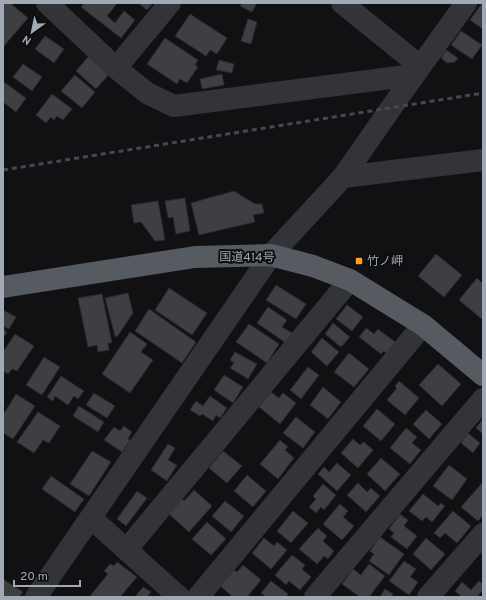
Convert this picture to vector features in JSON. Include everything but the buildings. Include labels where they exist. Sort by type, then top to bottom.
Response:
[{"type":"highway","name":"国道414号","points":[[3,287],[195,257],[271,255],[313,266],[350,280],[424,325],[483,375]]},
{"type":"street","points":[[116,68],[170,3]]},
{"type":"street","points":[[342,3],[417,70]]},
{"type":"street","points":[[36,597],[271,255],[343,177],[417,70],[466,3]]},
{"type":"street","points":[[56,6],[116,68],[147,93],[174,106],[417,70]]},
{"type":"street","points":[[343,177],[483,160]]},
{"type":"street","points":[[127,549],[350,280]]},
{"type":"street","points":[[198,597],[424,325]]},
{"type":"street","points":[[315,597],[483,399]]},
{"type":"street","points":[[91,518],[179,597]]},
{"type":"street","points":[[428,597],[483,534]]},
{"type":"railway","points":[[3,170],[483,93]]},
{"type":"place","name":"竹ノ岬","points":[[359,261]]}]
